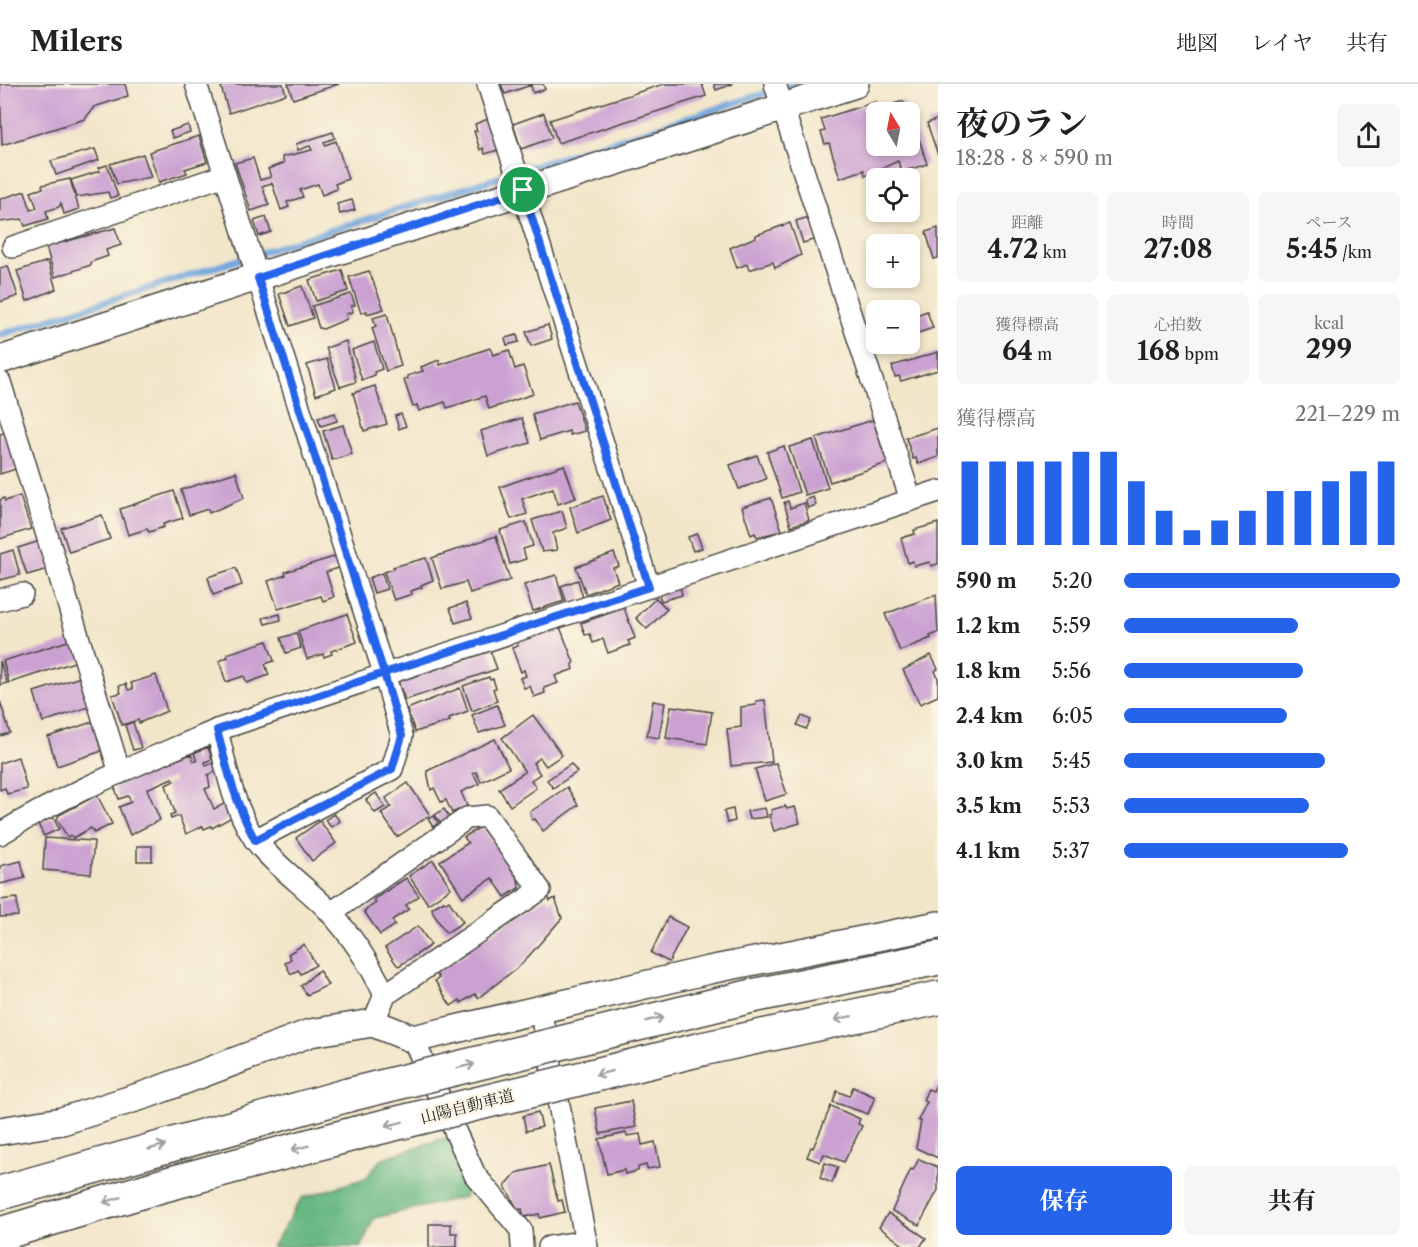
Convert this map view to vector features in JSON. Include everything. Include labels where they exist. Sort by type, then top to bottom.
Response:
[{"type":"highway","points":[[0,1193],[348,1095],[752,996],[938,958]]},
{"type":"highway","name":"山陽自動車道","points":[[0,1234],[164,1185],[357,1134],[702,1049],[938,998]]},
{"type":"street","points":[[196,84],[384,673],[402,736],[392,769],[255,840]]},
{"type":"street","points":[[489,84],[649,587]]},
{"type":"street","points":[[0,360],[254,265],[778,93],[855,84]]},
{"type":"street","points":[[778,93],[911,500]]},
{"type":"street","points":[[13,247],[225,175]]},
{"type":"street","points":[[0,382],[120,773]]},
{"type":"street","points":[[0,834],[22,820],[120,773],[217,730],[938,491]]},
{"type":"street","points":[[0,600],[22,594]]},
{"type":"street","points":[[217,730],[231,786],[243,818],[255,840],[331,913],[375,974],[385,995]]},
{"type":"street","points":[[331,913],[467,818],[487,816],[540,890],[385,995],[373,1023]]},
{"type":"street","points":[[0,1131],[62,1121],[148,1094],[309,1033],[373,1023],[413,1039],[709,970],[938,925]]},
{"type":"street","points":[[540,1009],[586,1244],[549,1247]]},
{"type":"street","points":[[413,1039],[475,1175],[521,1230],[522,1247]]},
{"type":"green space","points":[[450,1136],[467,1161],[465,1197],[374,1218],[361,1247],[272,1247],[302,1198],[366,1178],[381,1159]]},
{"type":"building","points":[[0,84],[125,84],[128,96],[94,107],[85,119],[2,145]]},
{"type":"building","points":[[232,84],[283,84],[286,94],[229,113],[221,87]]},
{"type":"building","points":[[288,84],[339,84],[293,99]]},
{"type":"building","points":[[501,84],[543,84],[545,89],[533,93],[531,85],[505,94]]},
{"type":"building","points":[[664,84],[702,84],[706,96],[558,143],[550,120]]},
{"type":"building","points":[[714,84],[733,84],[716,90]]},
{"type":"building","points":[[866,105],[866,156],[920,156],[920,142],[927,164],[914,168],[901,168],[898,161],[883,168],[866,168],[865,176],[864,170],[840,178],[829,143],[825,144],[821,132],[825,131],[821,119]]},
{"type":"building","points":[[544,113],[552,138],[521,149],[513,124]]},
{"type":"building","points":[[488,119],[498,150],[485,154],[483,148],[480,150],[474,131],[477,131],[475,124]]},
{"type":"building","points":[[938,119],[938,155],[927,123]]},
{"type":"building","points":[[188,125],[190,132],[173,138],[170,131]]},
{"type":"building","points":[[333,132],[335,138],[324,142],[325,145],[336,141],[348,179],[335,184],[337,189],[322,195],[318,184],[300,190],[303,197],[287,202],[289,207],[281,210],[272,183],[262,186],[269,205],[251,211],[235,163],[253,158],[260,180],[271,177],[268,169],[284,163],[282,157],[312,150],[310,146],[298,150],[296,144]]},
{"type":"building","points":[[199,136],[207,162],[185,169],[187,173],[159,182],[149,152]]},
{"type":"building","points":[[95,149],[99,160],[56,175],[51,161]]},
{"type":"building","points":[[143,154],[151,177],[117,184],[110,164]]},
{"type":"building","points":[[107,165],[118,196],[110,198],[108,192],[77,197],[71,180],[100,171],[98,168]]},
{"type":"building","points":[[70,179],[79,209],[64,214],[61,203],[59,207],[46,211],[48,219],[25,226],[22,219],[0,222],[0,199],[25,191],[31,210],[37,208],[31,192],[43,188],[42,185]]},
{"type":"building","points":[[352,200],[355,210],[340,214],[337,204]]},
{"type":"building","points":[[266,217],[271,232],[259,236],[254,221]]},
{"type":"building","points":[[809,217],[816,239],[803,243],[796,221]]},
{"type":"building","points":[[790,223],[801,255],[775,268],[773,262],[749,270],[747,264],[737,268],[730,248],[756,235]]},
{"type":"building","points":[[115,228],[121,245],[106,250],[108,256],[91,262],[91,265],[55,277],[46,247]]},
{"type":"building","points":[[938,228],[938,258],[934,259],[926,232]]},
{"type":"building","points":[[48,261],[56,289],[27,301],[17,271]]},
{"type":"building","points":[[8,266],[18,296],[0,302],[0,268]]},
{"type":"building","points":[[342,270],[348,291],[316,301],[309,280]]},
{"type":"building","points":[[369,271],[384,309],[367,314],[367,311],[361,313],[349,277]]},
{"type":"building","points":[[302,286],[313,318],[290,326],[279,294]]},
{"type":"building","points":[[351,294],[355,305],[351,306],[353,312],[346,314],[347,319],[323,329],[319,328],[312,306]]},
{"type":"building","points":[[927,311],[933,328],[920,332],[920,314]]},
{"type":"building","points":[[387,314],[401,366],[386,371],[372,328],[376,326],[373,318]]},
{"type":"building","points":[[548,325],[552,339],[531,346],[526,332]]},
{"type":"building","points":[[517,335],[519,342],[507,345],[505,338]]},
{"type":"building","points":[[346,341],[356,382],[340,387],[326,348]]},
{"type":"building","points":[[374,342],[382,369],[374,372],[375,375],[362,380],[352,350]]},
{"type":"building","points":[[490,348],[493,355],[509,350],[515,369],[523,366],[533,394],[489,409],[485,396],[447,408],[445,402],[419,411],[417,405],[413,407],[404,380],[408,379],[407,376],[423,371],[421,367],[439,360],[440,365]]},
{"type":"building","points":[[938,352],[938,370],[901,381],[899,376],[895,377],[892,366]]},
{"type":"building","points":[[327,359],[336,388],[316,395],[307,365]]},
{"type":"building","points":[[375,386],[387,424],[364,431],[353,393]]},
{"type":"building","points":[[575,401],[585,431],[570,435],[569,431],[540,440],[532,414]]},
{"type":"building","points":[[335,413],[337,421],[321,426],[318,418]]},
{"type":"building","points":[[401,414],[406,426],[399,429],[395,416]]},
{"type":"building","points":[[522,418],[530,443],[488,456],[481,431]]},
{"type":"building","points":[[873,420],[887,463],[830,482],[816,438]]},
{"type":"building","points":[[343,425],[352,454],[332,460],[323,431]]},
{"type":"building","points":[[938,428],[938,457],[918,464],[916,458],[913,459],[906,438]]},
{"type":"building","points":[[11,431],[22,467],[0,474],[0,434]]},
{"type":"building","points":[[813,440],[828,488],[805,495],[789,447]]},
{"type":"building","points":[[784,446],[799,492],[782,498],[767,452]]},
{"type":"building","points":[[757,455],[766,479],[739,489],[730,465]]},
{"type":"building","points":[[564,465],[576,498],[558,504],[553,488],[522,499],[527,514],[511,519],[500,487]]},
{"type":"building","points":[[236,472],[244,498],[209,513],[208,509],[189,515],[181,490]]},
{"type":"building","points":[[174,491],[183,518],[163,524],[164,527],[149,532],[147,529],[128,535],[120,509]]},
{"type":"building","points":[[20,496],[31,529],[0,539],[0,500],[4,498],[5,501]]},
{"type":"building","points":[[603,496],[611,520],[578,533],[570,507]]},
{"type":"building","points":[[813,497],[816,505],[808,508],[805,500]]},
{"type":"building","points":[[771,498],[782,531],[757,537],[755,533],[751,535],[742,507]]},
{"type":"building","points":[[788,501],[790,508],[804,503],[809,520],[791,526],[784,503]]},
{"type":"building","points":[[562,511],[567,528],[553,533],[557,550],[542,552],[532,520]]},
{"type":"building","points":[[102,515],[110,539],[69,552],[61,528]]},
{"type":"building","points":[[526,522],[533,546],[523,549],[526,559],[510,564],[500,530]]},
{"type":"building","points":[[938,523],[938,564],[931,566],[930,562],[914,566],[913,561],[908,563],[901,538],[915,534],[914,530]]},
{"type":"building","points":[[697,534],[702,548],[693,551],[688,537]]},
{"type":"building","points":[[496,536],[510,580],[470,593],[466,582],[442,589],[432,558]]},
{"type":"building","points":[[46,539],[55,567],[27,575],[18,548]]},
{"type":"building","points":[[13,550],[20,575],[0,580],[0,554]]},
{"type":"building","points":[[614,553],[619,566],[613,568],[618,582],[586,594],[576,567]]},
{"type":"building","points":[[337,556],[341,567],[326,572],[334,597],[323,601],[321,596],[278,609],[268,581],[286,575],[285,572]]},
{"type":"building","points":[[426,558],[433,580],[411,591],[412,594],[394,600],[384,572],[394,569],[393,567]]},
{"type":"building","points":[[236,568],[242,585],[213,595],[208,577]]},
{"type":"building","points":[[382,573],[387,589],[374,593],[369,578]]},
{"type":"building","points":[[556,575],[564,601],[533,611],[524,585]]},
{"type":"building","points":[[578,580],[583,598],[567,603],[561,586]]},
{"type":"building","points":[[680,587],[682,595],[661,601],[659,595]]},
{"type":"building","points":[[936,595],[938,633],[900,651],[885,614]]},
{"type":"building","points":[[656,598],[667,609],[647,629],[636,618]]},
{"type":"building","points":[[466,603],[472,618],[455,623],[450,608]]},
{"type":"building","points":[[624,608],[635,638],[628,641],[630,645],[608,653],[603,639],[593,643],[590,634],[585,635],[581,623]]},
{"type":"building","points":[[280,614],[281,620],[265,624],[263,618]]},
{"type":"building","points":[[347,614],[357,642],[331,651],[332,654],[324,657],[323,654],[307,659],[298,631]]},
{"type":"building","points":[[560,627],[574,663],[572,664],[574,669],[555,676],[558,683],[544,688],[545,693],[534,697],[530,686],[524,688],[520,678],[526,676],[524,670],[521,672],[512,648],[518,646],[517,642]]},
{"type":"building","points":[[296,633],[301,648],[286,653],[281,638]]},
{"type":"building","points":[[78,638],[84,659],[9,683],[3,661]]},
{"type":"building","points":[[267,641],[274,661],[265,664],[269,675],[247,683],[244,676],[226,682],[219,661],[228,657],[227,654]]},
{"type":"building","points":[[490,650],[497,669],[405,700],[398,681]]},
{"type":"building","points":[[931,655],[938,669],[935,671],[938,678],[938,696],[920,704],[903,670]]},
{"type":"building","points":[[0,661],[7,683],[0,685]]},
{"type":"building","points":[[87,675],[97,704],[43,722],[34,692]]},
{"type":"building","points":[[156,675],[167,711],[139,723],[138,720],[122,725],[112,695],[121,693],[119,686],[126,684],[128,690],[133,689],[131,683]]},
{"type":"building","points":[[489,677],[490,680],[493,679],[496,688],[493,689],[497,701],[472,711],[463,686]]},
{"type":"building","points":[[460,688],[468,711],[449,718],[450,721],[415,732],[407,709]]},
{"type":"building","points":[[765,700],[772,762],[731,766],[727,729],[741,727],[741,707],[756,705],[756,701]]},
{"type":"building","points":[[0,701],[10,733],[0,736]]},
{"type":"building","points":[[653,701],[665,703],[659,738],[647,736]]},
{"type":"building","points":[[497,705],[505,725],[479,733],[472,715]]},
{"type":"building","points":[[671,706],[712,712],[707,744],[666,738]]},
{"type":"building","points":[[533,715],[562,755],[546,766],[540,758],[533,763],[540,774],[531,780],[536,788],[510,806],[499,789],[525,772],[502,738]]},
{"type":"building","points":[[802,716],[811,720],[806,729],[797,725]]},
{"type":"building","points":[[101,719],[111,748],[57,766],[48,737]]},
{"type":"building","points":[[133,722],[141,748],[133,750],[125,725]]},
{"type":"building","points":[[495,739],[509,768],[481,782],[476,772],[473,773],[479,784],[461,792],[467,806],[452,813],[446,800],[441,802],[434,788],[431,790],[427,771]]},
{"type":"building","points":[[208,747],[212,759],[205,762],[206,766],[213,763],[217,771],[208,775],[210,787],[205,789],[214,809],[226,803],[232,817],[212,828],[211,826],[204,829],[203,826],[186,834],[179,816],[171,819],[170,815],[175,813],[166,785],[174,781],[172,778],[147,789],[160,820],[130,835],[119,807],[131,802],[128,796],[119,799],[114,786],[191,754],[194,761],[197,761],[194,753]]},
{"type":"building","points":[[18,757],[27,789],[7,794],[5,788],[0,790],[0,763]]},
{"type":"building","points":[[776,763],[787,794],[765,801],[755,769]]},
{"type":"building","points":[[571,764],[577,772],[553,788],[547,780]]},
{"type":"building","points":[[408,783],[430,815],[397,837],[381,813],[391,807],[386,798]]},
{"type":"building","points":[[567,787],[578,805],[543,831],[535,819],[532,820],[530,812]]},
{"type":"building","points":[[376,793],[385,807],[375,813],[366,800]]},
{"type":"building","points":[[97,795],[112,824],[94,833],[91,828],[73,838],[71,835],[67,837],[57,819],[59,815]]},
{"type":"building","points":[[785,806],[787,809],[795,807],[800,823],[774,831],[769,815],[772,814],[771,810]]},
{"type":"building","points":[[765,808],[767,817],[749,819],[747,811]]},
{"type":"building","points":[[444,809],[450,818],[441,824],[435,815]]},
{"type":"building","points":[[733,809],[735,821],[727,823],[724,811]]},
{"type":"building","points":[[334,814],[340,821],[331,827],[325,820]]},
{"type":"building","points":[[434,816],[438,823],[433,827],[428,819]]},
{"type":"building","points":[[53,817],[59,829],[44,836],[38,824]]},
{"type":"building","points":[[320,821],[336,843],[312,861],[296,838]]},
{"type":"building","points":[[479,828],[484,828],[518,879],[519,888],[505,897],[492,878],[463,897],[440,861],[468,843],[464,837]]},
{"type":"building","points":[[45,838],[94,841],[91,874],[43,870]]},
{"type":"building","points":[[137,846],[152,846],[152,861],[137,861]]},
{"type":"building","points":[[433,860],[451,888],[428,904],[409,876]]},
{"type":"building","points":[[21,861],[25,878],[0,884],[0,866]]},
{"type":"building","points":[[406,878],[419,896],[406,905],[409,909],[392,920],[395,925],[380,935],[364,911],[376,903],[374,899]]},
{"type":"building","points":[[548,896],[550,901],[555,898],[562,918],[521,965],[478,998],[475,994],[451,1006],[435,981],[439,978],[435,972],[468,953],[466,950]]},
{"type":"building","points":[[17,898],[18,916],[0,917],[0,900]]},
{"type":"building","points":[[444,901],[446,903],[449,901],[463,922],[446,933],[432,908]]},
{"type":"building","points":[[668,917],[687,927],[669,962],[651,953]]},
{"type":"building","points":[[418,926],[431,945],[399,966],[397,965],[385,948]]},
{"type":"building","points":[[304,944],[316,965],[301,974],[298,970],[291,974],[285,963],[291,959],[288,954]]},
{"type":"building","points":[[319,970],[328,985],[307,995],[301,986]]},
{"type":"building","points":[[938,1080],[938,1158],[916,1148],[921,1121],[918,1120],[927,1102],[923,1100],[928,1089],[933,1091]]},
{"type":"building","points":[[853,1087],[875,1097],[868,1114],[833,1102],[837,1091],[849,1096]]},
{"type":"building","points":[[631,1101],[636,1127],[600,1134],[595,1108]]},
{"type":"building","points":[[831,1106],[860,1119],[858,1124],[862,1126],[844,1162],[824,1154],[820,1162],[807,1157]]},
{"type":"building","points":[[538,1112],[542,1127],[526,1131],[523,1116]]},
{"type":"building","points":[[626,1133],[627,1136],[640,1134],[642,1145],[655,1142],[660,1167],[647,1169],[646,1165],[638,1167],[638,1171],[625,1174],[624,1170],[607,1174],[599,1139]]},
{"type":"building","points":[[919,1159],[938,1167],[938,1190],[919,1225],[892,1211],[911,1169],[913,1170]]},
{"type":"building","points":[[825,1163],[838,1167],[832,1183],[820,1178]]},
{"type":"building","points":[[549,1165],[558,1201],[562,1200],[565,1212],[540,1218],[539,1214],[524,1217],[522,1209],[518,1210],[505,1186],[516,1173]]},
{"type":"building","points":[[888,1213],[926,1238],[920,1247],[906,1247],[879,1227]]},
{"type":"building","points":[[429,1224],[451,1224],[451,1233],[457,1233],[457,1247],[429,1247]]},
{"type":"waterway","points":[[0,335],[795,84]]},
{"type":"route","points":[[523,190],[258,278],[384,673],[217,730],[231,786],[243,818],[255,840],[392,769],[402,736],[384,673],[649,587],[523,190]]}]
